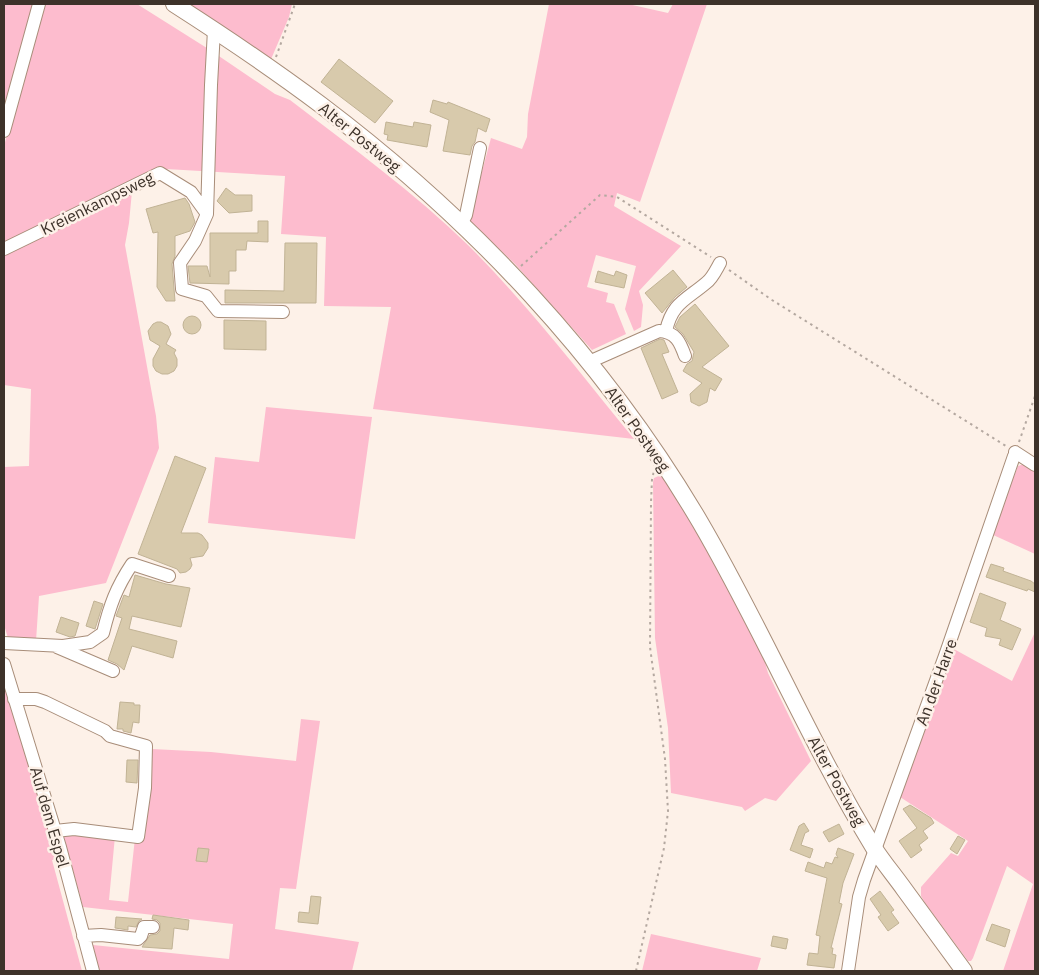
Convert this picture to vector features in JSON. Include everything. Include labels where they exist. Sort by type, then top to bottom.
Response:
[{"type":"main road","name":"Alter Postweg","points":[[174,4],[324,107],[403,171],[512,274],[552,317],[589,362],[660,460],[709,538],[752,616],[805,723],[876,850],[964,971]]},
{"type":"street","points":[[4,131],[39,4]]},
{"type":"street","points":[[214,30],[207,214],[195,241],[180,263],[182,289],[206,296],[218,311],[283,312]]},
{"type":"street","points":[[461,224],[466,215],[480,148]]},
{"type":"street","name":"Kreienkampsweg","points":[[4,249],[160,173],[191,192],[207,214]]},
{"type":"street","points":[[666,331],[669,316],[684,298],[708,282],[720,263]]},
{"type":"street","points":[[589,362],[660,331],[666,331],[678,339],[685,356]]},
{"type":"street","points":[[1015,454],[1035,465]]},
{"type":"street","name":"An der Harre","points":[[848,971],[858,897],[1015,454]]},
{"type":"street","points":[[4,643],[63,646],[90,642],[103,633],[110,604],[132,564],[169,576]]},
{"type":"street","points":[[54,646],[113,671]]},
{"type":"street","name":"Auf dem Espel","points":[[4,664],[55,831],[93,971]]},
{"type":"street","points":[[14,699],[36,699],[104,731],[110,736],[146,746],[145,788],[138,837],[88,830],[55,831]]},
{"type":"street","points":[[83,936],[101,935],[138,939],[144,927],[153,927]]},
{"type":"path","points":[[271,69],[295,4]]},
{"type":"path","points":[[512,274],[600,194],[617,197],[720,263],[772,300],[1015,454],[1035,396]]},
{"type":"path","points":[[636,971],[664,848],[668,811],[665,759],[649,629],[652,480],[660,460]]},
{"type":"shaded area","points":[[4,4],[35,4],[4,122]]},
{"type":"shaded area","points":[[43,4],[137,4],[275,94],[290,100],[404,188],[469,246],[534,316],[634,439],[373,409],[391,307],[324,306],[326,237],[281,234],[285,176],[166,169],[4,245],[4,146]]},
{"type":"shaded area","points":[[182,4],[292,4],[289,17],[269,64]]},
{"type":"shaded area","points":[[549,4],[628,4],[668,13],[673,4],[707,4],[640,202],[617,193],[614,206],[681,246],[639,291],[643,305],[641,327],[634,331],[625,309],[636,266],[596,255],[587,287],[608,293],[606,302],[614,304],[626,334],[592,350],[515,264],[469,220],[491,138],[522,149],[527,137],[528,114]]},
{"type":"shaded area","points":[[132,191],[125,245],[156,416],[159,448],[106,583],[39,596],[36,641],[8,638],[4,625],[4,467],[29,466],[31,389],[4,385],[4,254]]},
{"type":"shaded area","points":[[266,407],[372,417],[355,539],[208,523],[215,457],[259,462]]},
{"type":"shaded area","points":[[1024,464],[1035,471],[1035,554],[991,534],[1018,466]]},
{"type":"shaded area","points":[[661,475],[665,476],[733,594],[763,655],[768,673],[811,761],[776,801],[765,798],[745,811],[742,807],[671,793],[668,728],[655,638],[653,482],[654,478]]},
{"type":"shaded area","points":[[1035,632],[1035,971],[1003,971],[1033,884],[1007,866],[973,958],[971,961],[968,961],[925,903],[921,896],[921,887],[951,853],[958,856],[968,841],[900,797],[952,648],[1012,681]]},
{"type":"shaded area","points":[[4,679],[57,859],[52,860],[82,971],[4,971]]},
{"type":"shaded area","points":[[301,719],[320,721],[296,889],[280,888],[275,929],[359,942],[352,971],[99,971],[93,945],[229,959],[233,924],[83,907],[63,834],[115,836],[109,900],[128,902],[135,838],[141,839],[145,836],[152,749],[211,752],[296,761]]},
{"type":"shaded area","points":[[651,934],[761,958],[757,971],[642,971]]},
{"type":"building","points":[[339,59],[393,101],[375,123],[321,82]]},
{"type":"building","points":[[433,100],[447,104],[448,102],[490,119],[486,132],[478,128],[470,155],[443,151],[449,120],[430,112]]},
{"type":"building","points":[[386,122],[413,127],[414,122],[431,125],[427,147],[387,140],[388,135],[384,134]]},
{"type":"building","points":[[226,188],[235,195],[252,195],[252,211],[229,213],[217,201]]},
{"type":"building","points":[[185,198],[195,222],[190,231],[175,236],[175,256],[172,264],[175,301],[166,301],[157,287],[158,232],[153,233],[146,209]]},
{"type":"building","points":[[258,221],[268,221],[268,242],[247,241],[246,250],[236,250],[236,271],[229,271],[229,284],[190,283],[188,266],[207,266],[210,277],[210,233],[258,233]]},
{"type":"building","points":[[285,243],[317,243],[316,303],[225,303],[225,290],[284,291]]},
{"type":"building","points":[[673,270],[687,287],[675,297],[662,313],[645,293]]},
{"type":"building","points":[[598,271],[614,276],[616,271],[627,275],[624,288],[595,282]]},
{"type":"building","points":[[695,304],[729,346],[702,367],[722,379],[715,391],[710,388],[707,402],[699,406],[691,402],[690,394],[702,383],[683,371],[687,364],[692,361],[694,352],[683,334],[675,327],[680,317]]},
{"type":"building","points":[[192,316],[198,319],[201,325],[198,331],[192,334],[186,331],[183,325],[186,319]]},
{"type":"building","points":[[224,320],[266,321],[266,350],[224,349]]},
{"type":"building","points":[[157,322],[168,326],[171,334],[166,344],[176,350],[174,353],[177,359],[177,366],[174,371],[168,374],[156,371],[153,366],[153,359],[160,346],[150,340],[148,331]]},
{"type":"building","points":[[660,339],[664,340],[669,352],[662,354],[678,392],[662,399],[641,348]]},
{"type":"building","points":[[175,456],[206,468],[181,533],[198,533],[202,535],[208,543],[208,548],[203,556],[190,558],[192,565],[190,569],[180,573],[177,569],[138,554]]},
{"type":"building","points":[[991,564],[1004,568],[1003,571],[1031,581],[1035,584],[1035,592],[986,577]]},
{"type":"building","points":[[135,575],[166,584],[190,588],[181,627],[132,616],[129,629],[177,641],[173,658],[132,646],[124,670],[108,660],[122,618],[116,616],[124,595],[129,597]]},
{"type":"building","points":[[980,593],[1006,603],[1000,620],[1021,629],[1012,650],[999,645],[1001,639],[985,636],[987,628],[970,622]]},
{"type":"building","points":[[94,601],[103,604],[95,629],[86,626]]},
{"type":"building","points":[[61,617],[79,623],[75,636],[70,637],[56,632]]},
{"type":"building","points":[[120,702],[140,705],[139,723],[133,722],[131,733],[123,731],[123,729],[117,729]]},
{"type":"building","points":[[127,760],[138,760],[137,783],[126,782]]},
{"type":"building","points":[[910,805],[931,818],[934,823],[923,831],[928,838],[919,845],[922,850],[911,858],[899,841],[917,828],[903,809]]},
{"type":"building","points":[[804,823],[809,831],[805,833],[801,845],[813,849],[810,858],[790,850],[799,826]]},
{"type":"building","points":[[839,824],[844,834],[829,842],[823,832]]},
{"type":"building","points":[[958,836],[965,840],[957,854],[950,849]]},
{"type":"building","points":[[198,848],[209,849],[207,862],[196,861]]},
{"type":"building","points":[[838,848],[854,854],[843,883],[839,903],[842,904],[831,948],[833,948],[832,954],[836,955],[834,968],[807,965],[809,953],[818,954],[820,936],[816,935],[827,878],[805,871],[808,862],[824,868],[826,862],[832,864],[835,857],[838,858],[836,854]]},
{"type":"building","points":[[880,891],[894,910],[891,912],[899,923],[888,931],[878,917],[881,915],[870,899]]},
{"type":"building","points":[[311,896],[321,897],[318,924],[298,922],[299,912],[309,913]]},
{"type":"building","points":[[153,915],[189,920],[188,930],[174,928],[172,949],[142,947],[150,935],[157,934],[160,931],[160,923],[152,919]]},
{"type":"building","points":[[116,917],[142,919],[136,927],[128,926],[128,930],[115,928]]},
{"type":"building","points":[[992,924],[1010,930],[1005,947],[986,940]]},
{"type":"building","points":[[773,936],[788,939],[786,949],[771,946]]}]
